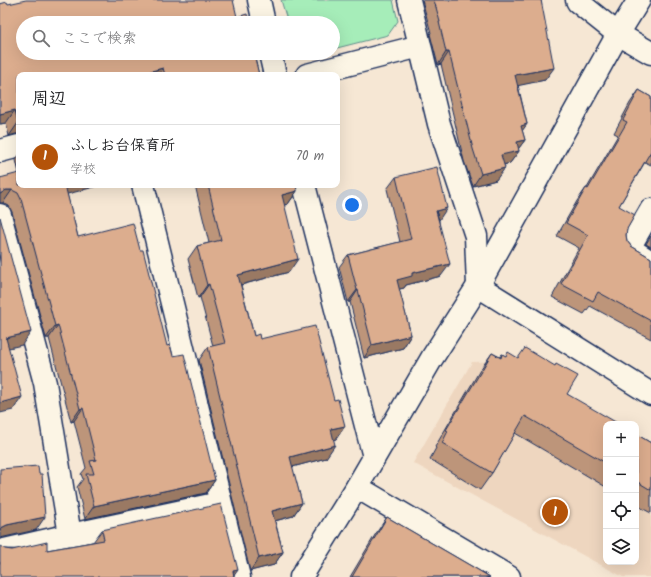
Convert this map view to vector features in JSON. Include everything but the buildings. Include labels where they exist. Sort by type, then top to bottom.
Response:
[{"type":"street","points":[[259,0],[262,16]]},
{"type":"street","points":[[409,0],[439,124],[476,236],[478,286]]},
{"type":"street","points":[[577,0],[618,34],[651,53]]},
{"type":"street","points":[[301,577],[357,487],[432,358],[478,286],[618,34],[640,0]]},
{"type":"street","points":[[319,72],[420,46]]},
{"type":"street","points":[[272,60],[274,72]]},
{"type":"street","points":[[0,151],[16,147]]},
{"type":"street","points":[[144,188],[239,577]]},
{"type":"street","points":[[305,188],[374,457]]},
{"type":"street","points":[[651,210],[629,248],[651,262]]},
{"type":"street","points":[[0,215],[45,383],[70,535]]},
{"type":"street","points":[[478,286],[651,394]]},
{"type":"street","points":[[357,487],[509,577]]},
{"type":"street","points":[[0,551],[220,503]]},
{"type":"shaded area","points":[[507,361],[603,426],[603,565],[639,565],[639,451],[651,459],[651,577],[623,577],[413,463],[472,362]]},
{"type":"green space","points":[[281,0],[393,0],[398,21],[388,35],[340,47],[340,16],[286,16]]},
{"type":"place","name":"ふしお台保育所","points":[[555,512]]}]
